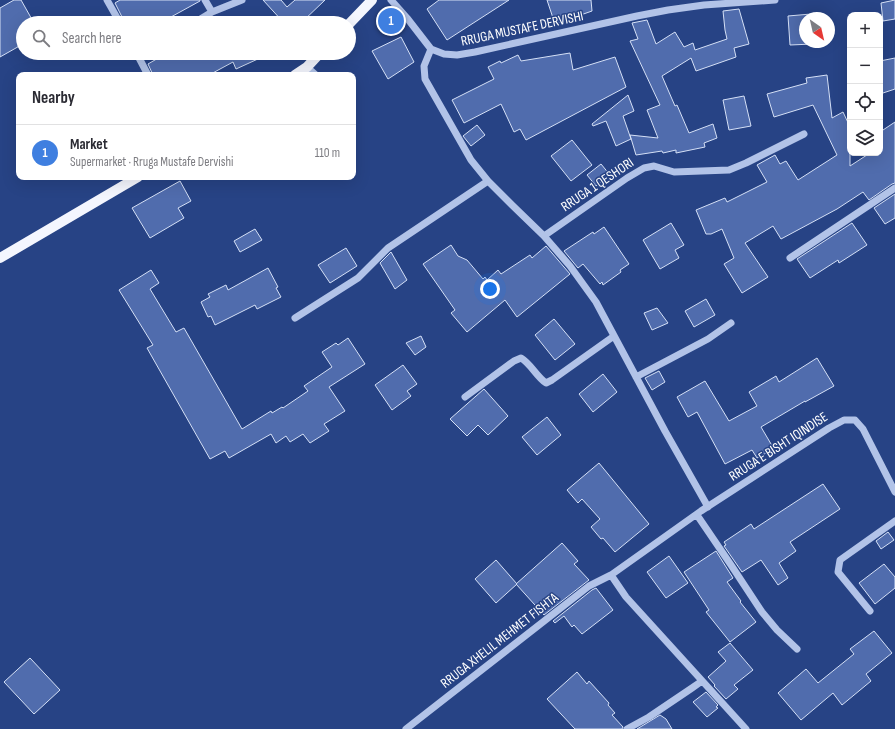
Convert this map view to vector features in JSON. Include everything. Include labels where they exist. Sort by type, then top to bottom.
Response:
[{"type":"main road","points":[[356,17],[372,0]]},
{"type":"main road","points":[[300,72],[314,60]]},
{"type":"main road","points":[[0,258],[133,180]]},
{"type":"street","points":[[107,0],[116,16]]},
{"type":"street","points":[[205,0],[212,12]]},
{"type":"street","points":[[205,16],[242,0]]},
{"type":"street","points":[[391,0],[431,49],[424,66],[425,79],[471,160],[488,181],[544,236],[570,266],[596,302],[708,507]]},
{"type":"street","name":"RRUGA MUSTAFE DERVISHI","points":[[431,49],[444,54],[457,55],[668,10],[775,0]]},
{"type":"street","points":[[142,60],[147,72]]},
{"type":"street","points":[[307,67],[313,72]]},
{"type":"street","name":"RRUGA 1 QESHORI","points":[[544,236],[621,182],[644,168],[654,166],[674,172],[729,170],[804,134]]},
{"type":"street","points":[[296,318],[358,278],[388,248],[488,181]]},
{"type":"street","points":[[790,258],[895,188]]},
{"type":"street","points":[[636,377],[708,338],[731,323]]},
{"type":"street","points":[[465,397],[514,361],[521,358],[546,383],[614,336]]},
{"type":"street","name":"RRUGA E BISHT IQINDISE","points":[[708,507],[829,428],[844,420],[855,420],[863,429],[895,492]]},
{"type":"street","name":"RRUGA XHELIL MEHMET FISHTA","points":[[406,729],[589,586],[611,575],[708,507]]},
{"type":"street","points":[[697,515],[762,612],[777,630],[797,648]]},
{"type":"street","points":[[870,611],[838,572],[840,560],[895,521]]},
{"type":"street","points":[[611,575],[626,597],[746,729]]},
{"type":"street","points":[[627,729],[649,717],[702,681]]},
{"type":"building","points":[[14,0],[21,0],[30,16],[16,16],[16,48],[0,57],[0,8]]},
{"type":"building","points":[[120,0],[200,0],[173,16],[122,16],[115,3]]},
{"type":"building","points":[[263,0],[281,0],[287,7],[295,0],[325,0],[308,16],[278,16]]},
{"type":"building","points":[[439,0],[509,0],[447,40],[427,9]]},
{"type":"building","points":[[547,0],[591,0],[592,11],[555,24]]},
{"type":"building","points":[[895,0],[895,19],[883,21],[881,3]]},
{"type":"building","points":[[739,9],[749,44],[734,48],[736,57],[696,71],[691,58],[662,76],[689,133],[713,124],[717,138],[704,143],[705,147],[676,153],[676,150],[663,153],[662,151],[636,155],[630,135],[658,138],[647,110],[660,105],[630,41],[638,39],[632,23],[647,20],[656,44],[675,32],[684,47],[693,43],[695,50],[727,39],[723,11]]},
{"type":"building","points":[[799,15],[799,45],[790,45],[788,16]]},
{"type":"building","points":[[401,37],[414,62],[388,79],[372,51]]},
{"type":"building","points":[[570,53],[573,70],[615,57],[626,87],[526,140],[520,129],[514,132],[501,104],[464,123],[452,100],[494,79],[488,67],[518,55],[521,61]]},
{"type":"building","points":[[895,58],[895,89],[883,93],[883,84],[883,60]]},
{"type":"building","points":[[155,60],[256,60],[236,69],[233,62],[215,72],[152,72],[148,64]]},
{"type":"building","points":[[827,75],[832,118],[843,112],[847,121],[847,156],[850,156],[850,166],[865,156],[883,156],[883,130],[895,122],[895,183],[869,200],[863,192],[837,209],[781,239],[773,226],[745,243],[768,277],[742,293],[724,264],[734,258],[722,229],[711,234],[706,234],[696,210],[725,198],[727,202],[767,182],[757,165],[775,155],[780,164],[786,161],[798,180],[837,155],[813,105],[774,117],[767,94],[807,83],[806,78]]},
{"type":"building","points":[[628,95],[634,111],[623,116],[631,139],[616,146],[606,121],[593,126],[592,124]]},
{"type":"building","points":[[744,96],[751,126],[729,130],[723,100]]},
{"type":"building","points":[[477,125],[485,135],[471,146],[463,136]]},
{"type":"building","points":[[572,140],[592,165],[571,181],[551,156]]},
{"type":"building","points":[[601,164],[610,175],[596,186],[587,175]]},
{"type":"building","points":[[180,181],[191,201],[178,208],[184,218],[150,238],[132,208]]},
{"type":"building","points":[[895,194],[895,218],[885,224],[874,208]]},
{"type":"building","points":[[671,223],[684,245],[675,250],[679,258],[660,269],[643,240]]},
{"type":"building","points":[[852,223],[867,245],[839,263],[838,260],[810,278],[797,259]]},
{"type":"building","points":[[604,227],[629,264],[603,285],[602,282],[600,284],[583,264],[578,268],[564,251],[593,232],[594,234]]},
{"type":"building","points":[[255,229],[262,240],[240,252],[234,241]]},
{"type":"building","points":[[451,245],[458,256],[467,260],[483,279],[485,277],[487,280],[498,270],[501,274],[530,255],[532,258],[546,246],[570,274],[517,317],[505,300],[467,332],[451,313],[455,310],[423,264]]},
{"type":"building","points":[[346,248],[357,266],[330,283],[318,265]]},
{"type":"building","points":[[391,252],[407,280],[395,289],[380,263]]},
{"type":"building","points":[[268,268],[278,287],[276,288],[281,297],[257,309],[255,305],[215,325],[211,316],[208,317],[201,302],[210,297],[208,294],[226,285],[228,290]]},
{"type":"building","points":[[151,270],[159,283],[150,289],[176,332],[184,328],[242,429],[271,411],[272,413],[282,407],[283,408],[308,391],[304,386],[332,367],[322,352],[336,343],[338,345],[348,338],[365,364],[329,387],[345,411],[324,424],[329,431],[310,443],[303,434],[290,442],[286,436],[276,443],[271,434],[229,458],[225,451],[210,459],[147,348],[153,345],[119,290]]},
{"type":"building","points":[[706,299],[715,315],[694,327],[685,311]]},
{"type":"building","points":[[657,308],[668,323],[652,330],[644,313]]},
{"type":"building","points":[[554,319],[575,344],[555,360],[535,335]]},
{"type":"building","points":[[421,336],[426,347],[415,355],[406,343]]},
{"type":"building","points":[[817,358],[834,386],[761,427],[774,449],[757,458],[752,450],[725,464],[697,412],[688,417],[677,397],[705,381],[729,421],[757,406],[749,392],[776,376],[779,382]]},
{"type":"building","points":[[403,365],[417,384],[407,391],[411,396],[392,410],[375,385]]},
{"type":"building","points":[[659,371],[665,382],[652,390],[645,378]]},
{"type":"building","points":[[603,374],[617,392],[593,412],[579,394]]},
{"type":"building","points":[[484,389],[508,416],[488,435],[478,425],[467,436],[450,419]]},
{"type":"building","points":[[547,417],[561,435],[537,455],[522,437]]},
{"type":"building","points":[[599,463],[649,524],[615,552],[591,527],[600,519],[582,499],[578,503],[567,490]]},
{"type":"building","points":[[823,484],[840,509],[790,542],[796,551],[779,563],[788,578],[778,585],[761,560],[742,572],[724,546],[726,545],[724,542],[751,524],[754,529]]},
{"type":"building","points":[[888,532],[894,540],[881,549],[876,541]]},
{"type":"building","points":[[562,543],[578,561],[574,564],[589,580],[544,615],[516,584]]},
{"type":"building","points":[[716,551],[733,578],[727,582],[741,601],[740,602],[756,622],[730,642],[706,612],[709,610],[684,572]]},
{"type":"building","points":[[669,556],[688,583],[666,598],[647,572]]},
{"type":"building","points":[[496,560],[517,584],[496,603],[475,579]]},
{"type":"building","points":[[884,564],[895,577],[895,588],[875,604],[859,583]]},
{"type":"building","points":[[596,588],[613,610],[582,634],[574,625],[572,627],[564,616],[555,623],[553,621],[592,590]]},
{"type":"building","points":[[874,631],[892,653],[866,674],[871,681],[842,705],[833,693],[801,720],[778,693],[806,669],[818,683],[854,654],[850,649]]},
{"type":"building","points":[[730,643],[753,670],[734,685],[738,689],[726,699],[708,677],[726,661],[718,652]]},
{"type":"building","points":[[30,658],[60,690],[34,714],[4,682]]},
{"type":"building","points":[[577,672],[587,684],[589,681],[609,703],[608,705],[615,713],[612,715],[623,727],[622,729],[575,729],[547,699]]},
{"type":"building","points":[[706,692],[718,705],[716,707],[718,708],[707,717],[693,702]]},
{"type":"building","points":[[660,715],[666,719],[672,729],[637,729]]},
{"type":"place","name":"Market","points":[[391,21]]}]
